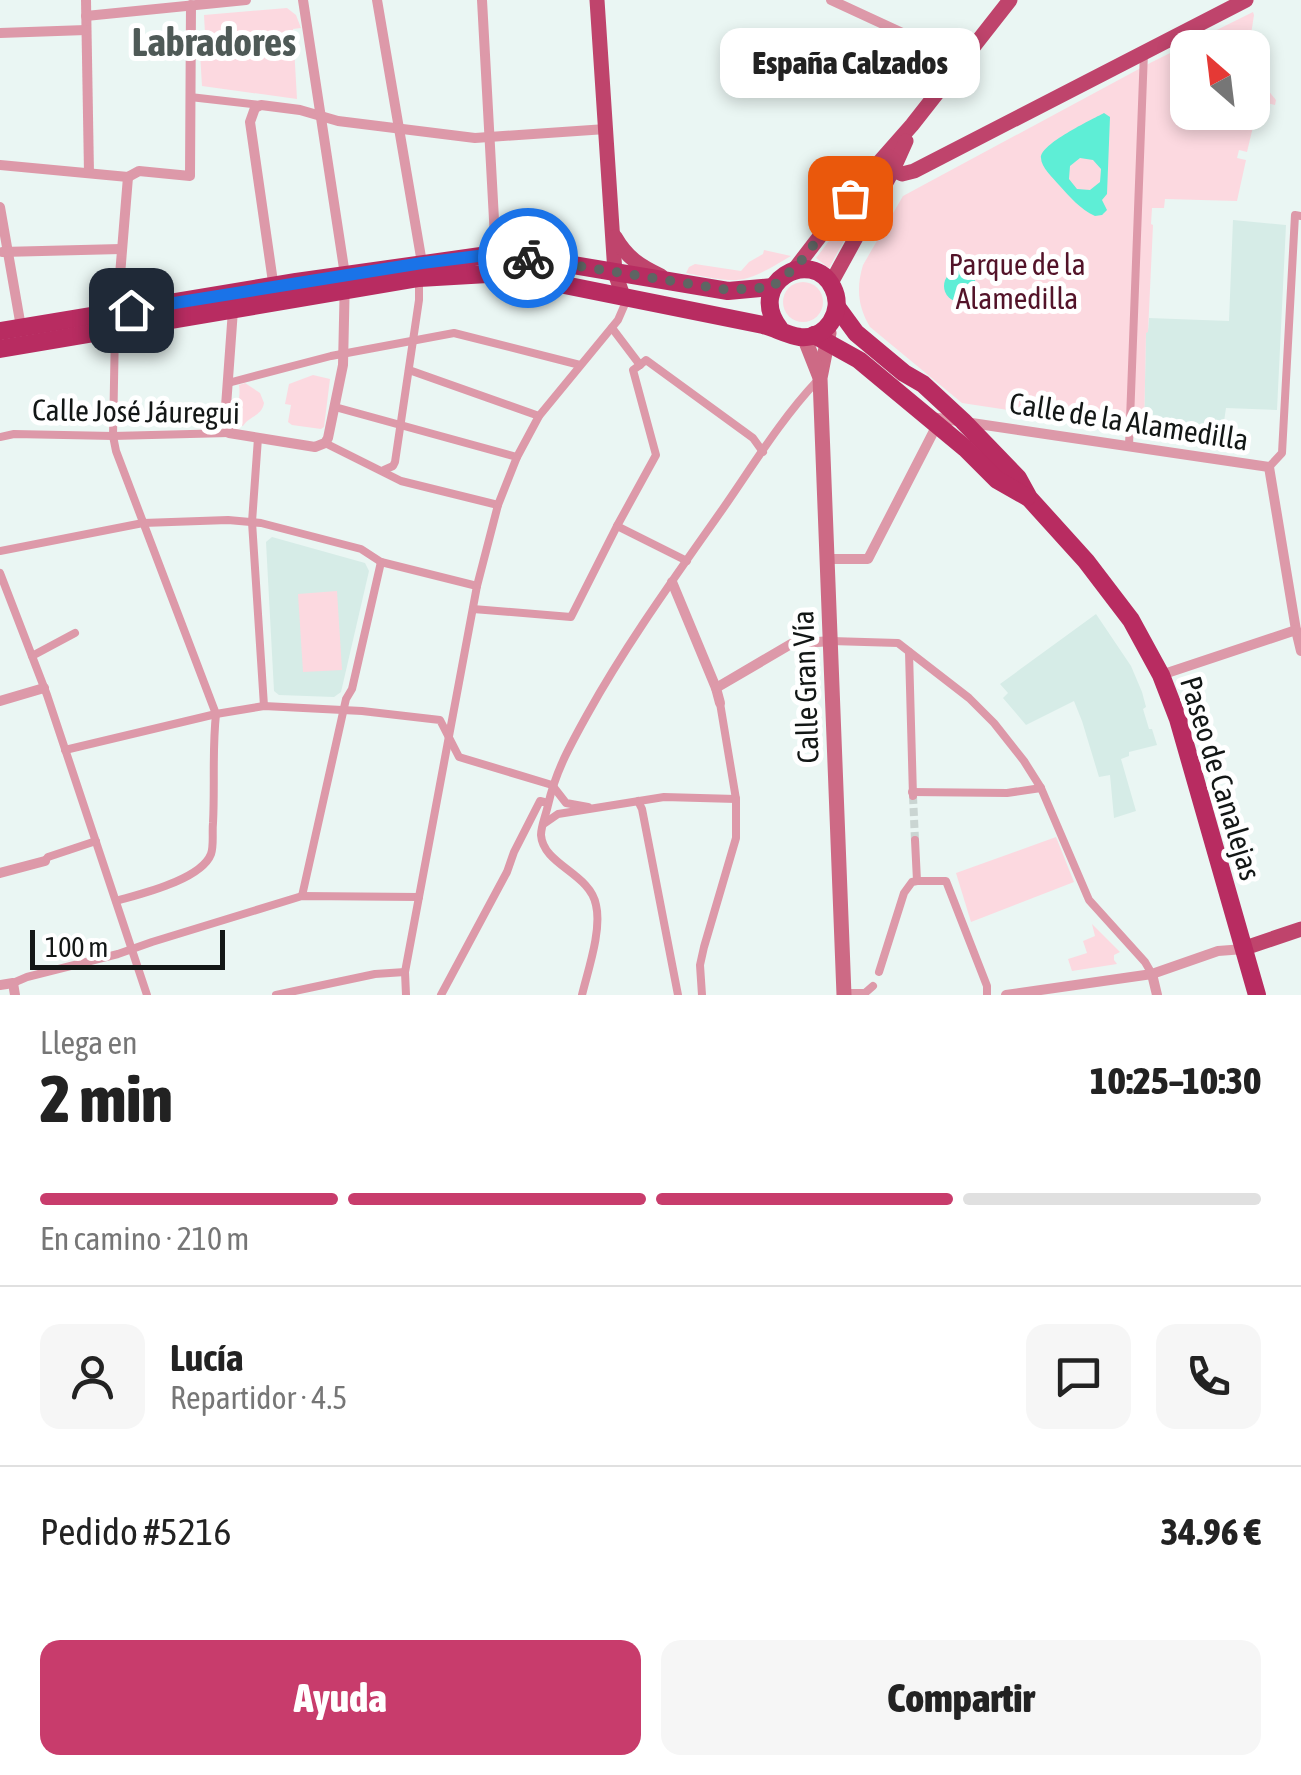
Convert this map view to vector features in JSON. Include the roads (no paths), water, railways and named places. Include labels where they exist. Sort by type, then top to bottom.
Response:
[{"type":"highway","points":[[0,348],[116,320],[421,271],[502,253],[728,290],[773,287]]},
{"type":"highway","points":[[808,269],[831,283],[836,294],[834,316],[815,339],[788,334],[773,320],[769,297],[782,276],[808,269]]},
{"type":"highway","points":[[421,271],[505,273],[780,329]]},
{"type":"highway","points":[[0,332],[21,327],[233,310],[276,294]]},
{"type":"highway","name":"Paseo de Canalejas","points":[[834,316],[974,427],[1130,620],[1161,675],[1178,719],[1258,995]]},
{"type":"highway","name":"Paseo de Canalejas","points":[[815,339],[859,360],[998,480],[1029,498]]},
{"type":"main road","points":[[597,0],[615,273],[626,297]]},
{"type":"main road","points":[[794,270],[1010,0]]},
{"type":"main road","points":[[893,170],[902,174],[914,171],[1246,0]]},
{"type":"main road","points":[[831,283],[893,170],[912,125]]},
{"type":"main road","points":[[890,151],[893,170]]},
{"type":"main road","points":[[585,268],[602,257],[612,238]]},
{"type":"main road","points":[[612,238],[639,266],[674,281]]},
{"type":"main road","name":"Calle Gran Vía","points":[[815,339],[820,378],[844,994]]},
{"type":"main road","name":"Calle Gran Vía","points":[[815,339],[820,378]]},
{"type":"main road","points":[[820,378],[843,359],[859,360]]},
{"type":"main road","points":[[1246,948],[1301,929]]},
{"type":"street","points":[[86,0],[89,173]]},
{"type":"street","points":[[86,16],[246,0]]},
{"type":"street","points":[[303,0],[345,282],[343,356],[325,443]]},
{"type":"street","points":[[377,0],[421,271],[395,462],[384,470]]},
{"type":"street","points":[[482,0],[495,238],[502,253]]},
{"type":"street","points":[[831,0],[924,43],[957,67]]},
{"type":"street","points":[[0,164],[128,177],[139,172],[190,176],[191,6]]},
{"type":"street","points":[[0,34],[86,30]]},
{"type":"street","points":[[1129,446],[1144,52]]},
{"type":"street","points":[[190,97],[476,138],[606,129]]},
{"type":"street","points":[[261,105],[255,108],[250,122],[276,294]]},
{"type":"street","points":[[116,901],[179,881],[211,854],[216,714],[113,436],[116,320],[128,177]]},
{"type":"street","points":[[0,206],[3,252],[21,327]]},
{"type":"street","points":[[1301,216],[1295,215],[1282,453],[1270,467],[1301,651]]},
{"type":"street","points":[[3,252],[121,248]]},
{"type":"street","points":[[406,995],[405,972],[477,586],[498,505],[517,456],[539,416],[612,328],[624,310],[626,297]]},
{"type":"street","points":[[229,432],[225,420],[233,310]]},
{"type":"street","points":[[612,328],[640,364]]},
{"type":"street","points":[[228,383],[331,356],[454,334],[580,365]]},
{"type":"street","points":[[473,609],[571,617],[656,456],[633,370],[646,360],[752,438],[762,452]]},
{"type":"street","points":[[409,370],[539,416]]},
{"type":"street","points":[[582,995],[598,912],[594,895],[582,880],[549,854],[541,836],[552,785],[608,678],[762,452],[820,378]]},
{"type":"street","points":[[335,406],[517,456]]},
{"type":"street","points":[[827,558],[868,559],[932,421]]},
{"type":"street","name":"Calle de la Alamedilla","points":[[932,421],[1270,467]]},
{"type":"street","name":"Calle José Jáuregui","points":[[0,437],[229,432],[314,446],[325,443],[402,481],[498,505]]},
{"type":"street","points":[[258,438],[252,522],[264,706]]},
{"type":"street","points":[[0,551],[144,523],[228,520],[273,525],[361,549],[382,562],[477,586]]},
{"type":"street","points":[[617,526],[686,561]]},
{"type":"street","points":[[302,896],[346,699],[352,689],[382,562]]},
{"type":"street","points":[[0,573],[44,688],[147,995]]},
{"type":"street","points":[[672,582],[716,688],[736,798],[736,838],[700,965],[702,995]]},
{"type":"street","points":[[1161,675],[1296,630]]},
{"type":"street","points":[[32,656],[75,633]]},
{"type":"street","points":[[716,688],[791,644],[898,643],[969,698],[1024,761],[1041,788],[1089,900],[1145,962],[1157,995]]},
{"type":"street","points":[[910,652],[912,794],[1007,793],[1041,788]]},
{"type":"street","points":[[0,701],[44,688]]},
{"type":"street","points":[[65,750],[264,706],[440,720],[459,757],[552,785],[566,802],[594,809]]},
{"type":"street","points":[[543,824],[558,814],[664,797],[736,798]]},
{"type":"street","points":[[442,995],[540,801],[548,804]]},
{"type":"street","points":[[638,801],[678,995]]},
{"type":"street","points":[[915,840],[916,881]]},
{"type":"street","points":[[0,874],[96,841]]},
{"type":"street","points":[[879,972],[904,893],[912,882],[946,882],[987,986],[986,995]]},
{"type":"street","points":[[0,985],[14,989],[302,896],[419,897]]},
{"type":"street","points":[[1006,995],[1152,974],[1218,951],[1246,948]]},
{"type":"street","points":[[276,995],[375,974],[405,972]]},
{"type":"street","points":[[844,994],[865,993],[873,986]]},
{"type":"tunnel","points":[[913,796],[915,840]]},
{"type":"place","name":"España Calzados","points":[[850,198]]},
{"type":"district","name":"Labradores","points":[[214,41]]},
{"type":"park label","name":"Parque de la Alamedilla","points":[[1017,281]]}]
